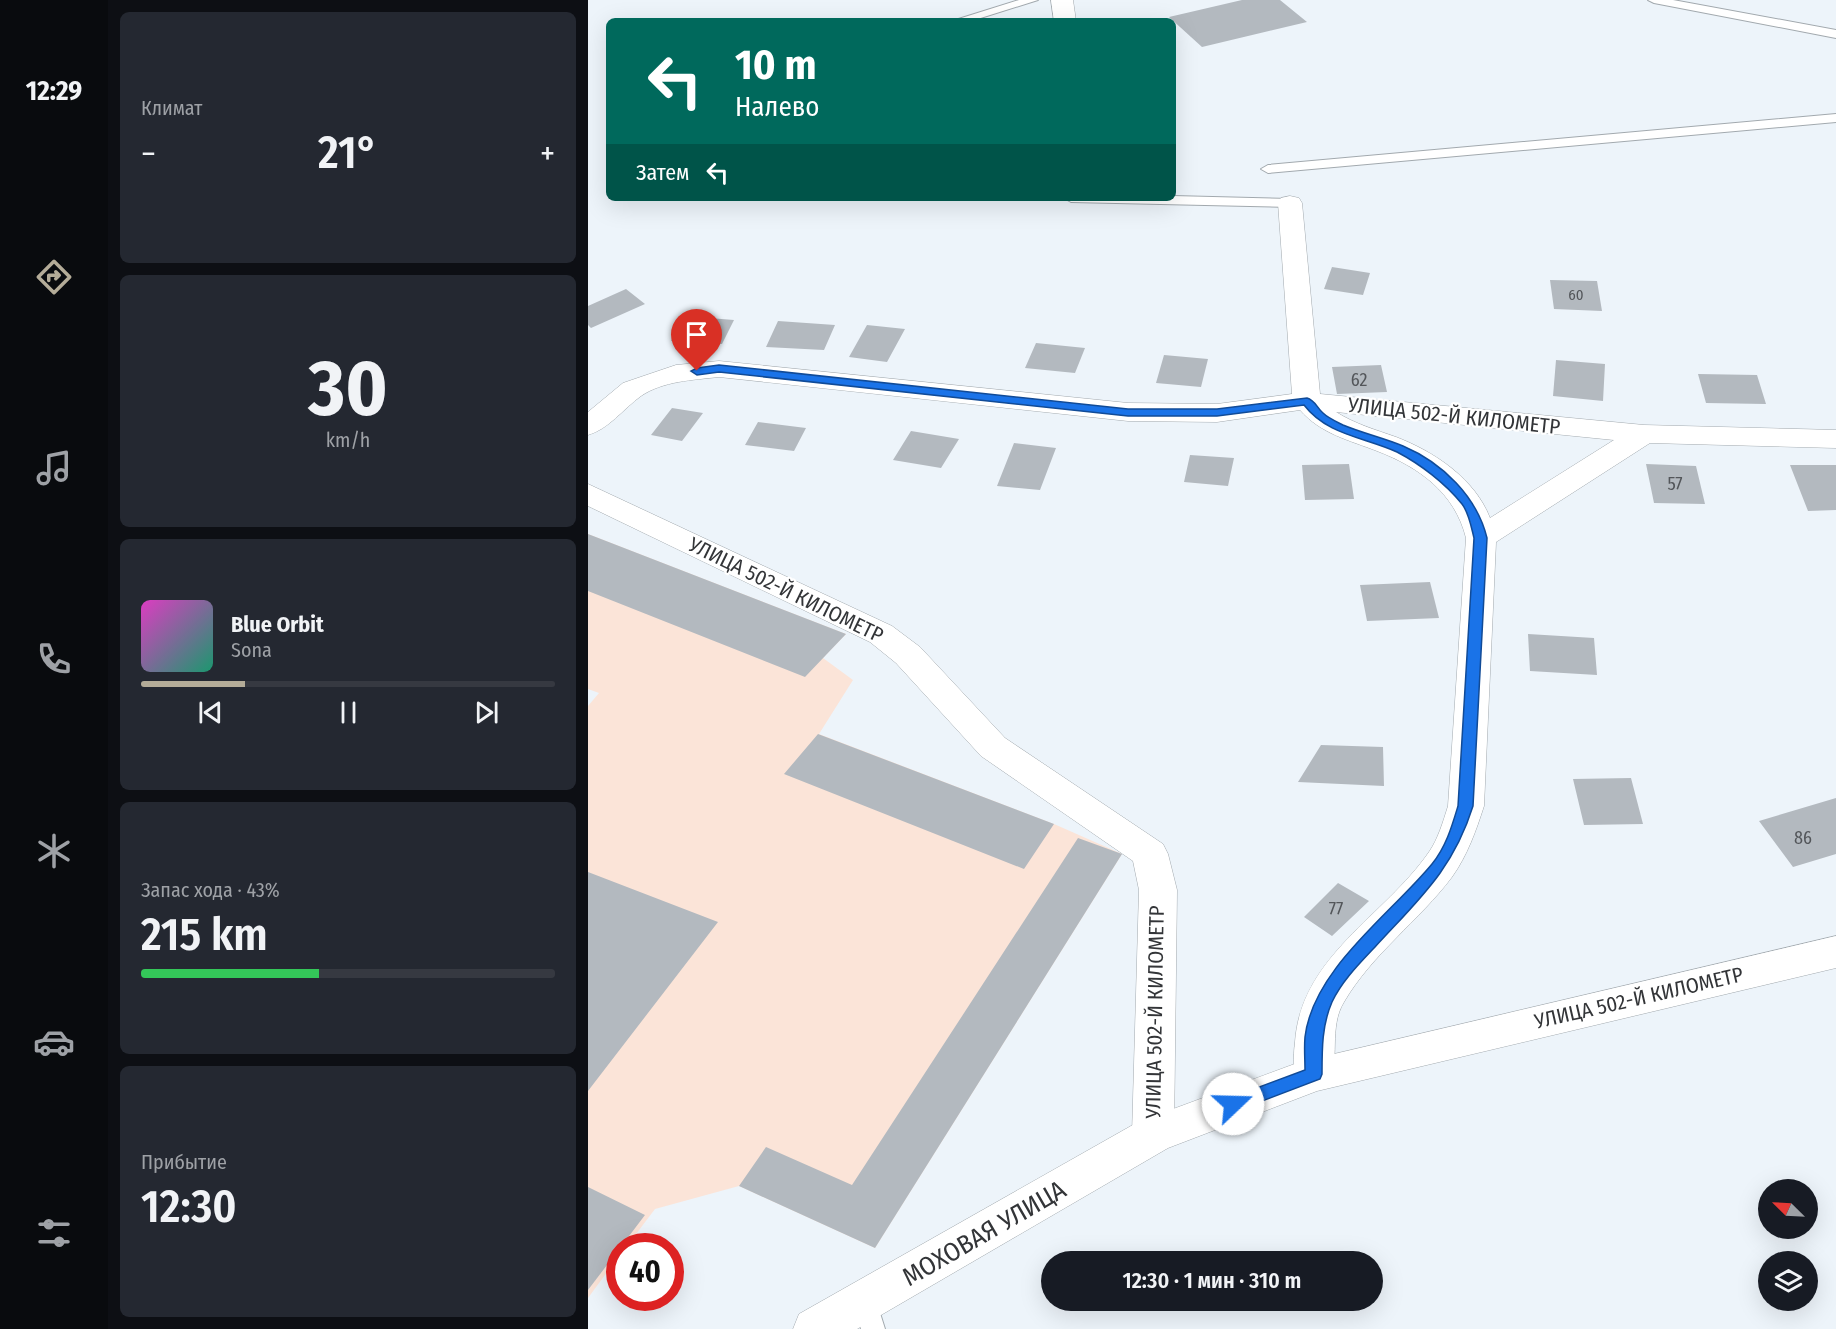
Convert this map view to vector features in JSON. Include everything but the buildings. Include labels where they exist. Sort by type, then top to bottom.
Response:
[{"type":"street","points":[[1062,0],[1065,18]]},
{"type":"street","points":[[1290,203],[1307,401],[1318,416],[1337,427],[1401,450],[1437,472],[1467,502],[1476,518],[1481,538],[1466,806],[1456,838],[1438,867],[1342,972],[1325,999],[1314,1036],[1314,1074]]},
{"type":"street","name":"УЛИЦА 502-Й КИЛОМЕТР","points":[[588,426],[633,389],[675,373],[719,369],[1128,412],[1217,413],[1307,401],[1644,434],[1836,439]]},
{"type":"street","points":[[1481,538],[1538,504],[1644,434]]},
{"type":"street","name":"УЛИЦА 502-Й КИЛОМЕТР","points":[[588,494],[881,634],[908,655],[993,747],[1150,854],[1158,890],[1153,1135],[1314,1074],[1836,952]]},
{"type":"street","name":"МОХОВАЯ УЛИЦА","points":[[814,1329],[869,1316],[1153,1135]]},
{"type":"lane","points":[[969,18],[1032,0]]},
{"type":"lane","points":[[1654,0],[1836,34]]},
{"type":"lane","points":[[1268,169],[1836,118]]},
{"type":"lane","points":[[1176,200],[1290,203]]},
{"type":"shaded area","points":[[588,534],[846,634],[823,658],[853,680],[819,734],[1054,824],[1122,854],[875,1248],[739,1186],[655,1209],[637,1233],[606,1233],[606,1274],[588,1298],[588,706],[599,693],[588,689]]},
{"type":"route","points":[[697,371],[719,369],[1128,412],[1217,413],[1307,401],[1318,416],[1337,427],[1401,450],[1437,472],[1467,502],[1476,518],[1481,538],[1466,806],[1456,838],[1438,867],[1342,972],[1325,999],[1314,1036],[1314,1074],[1233,1104]]}]
